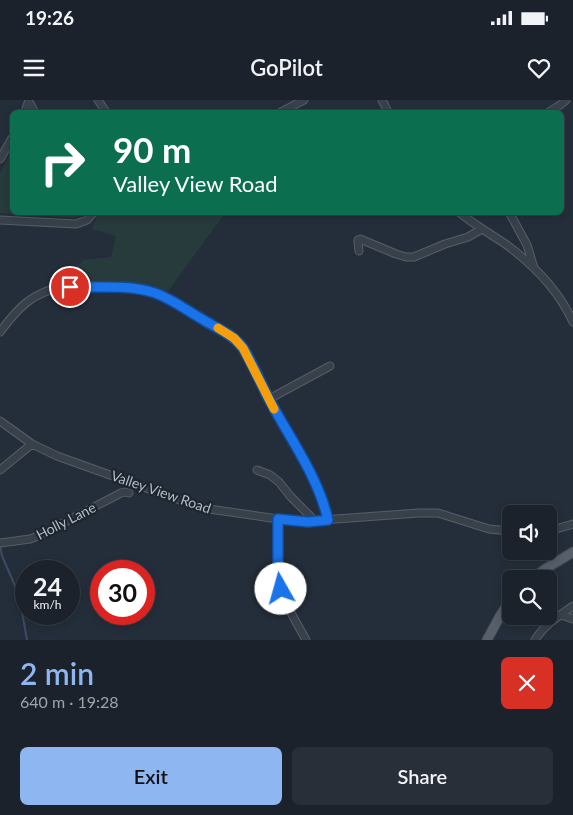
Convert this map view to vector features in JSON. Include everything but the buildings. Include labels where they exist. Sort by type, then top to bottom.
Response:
[{"type":"main road","points":[[544,570],[573,552]]},
{"type":"main road","points":[[487,640],[502,613]]},
{"type":"street","points":[[285,110],[304,100]]},
{"type":"street","points":[[553,110],[566,100]]},
{"type":"street","points":[[0,159],[10,142]]},
{"type":"street","points":[[0,220],[76,224],[87,220],[91,215]]},
{"type":"street","points":[[463,215],[505,244],[547,280],[564,304],[573,322]]},
{"type":"street","points":[[511,215],[527,245],[534,268]]},
{"type":"street","points":[[359,251],[358,240],[360,239],[396,254],[406,257],[414,256],[468,237],[482,229]]},
{"type":"street","points":[[0,332],[24,304],[38,295],[54,289],[70,287],[118,288],[143,290],[162,296],[234,338],[239,343],[246,353],[268,399],[299,450],[325,505],[328,520]]},
{"type":"street","points":[[268,399],[330,366]]},
{"type":"street","name":"Valley View Road","points":[[0,421],[32,444],[57,456],[191,505],[218,511],[300,521],[429,512],[446,515],[489,529],[502,530]]},
{"type":"street","points":[[0,470],[32,444]]},
{"type":"street","points":[[257,470],[270,475],[279,482],[315,521]]},
{"type":"street","name":"Holly Lane","points":[[2,543],[34,538],[121,493],[129,493]]},
{"type":"street","points":[[278,519],[278,565],[281,589],[306,640]]},
{"type":"street","points":[[557,529],[573,524]]},
{"type":"street","points":[[535,640],[543,629],[573,606]]},
{"type":"street","points":[[561,615],[573,619]]},
{"type":"green space","points":[[10,154],[10,214],[0,213],[0,173]]},
{"type":"green space","points":[[30,215],[80,215],[75,218]]},
{"type":"green space","points":[[97,215],[224,215],[168,291],[62,281],[83,260],[111,257],[116,236],[92,229]]},
{"type":"waterway","points":[[0,545],[2,556],[19,595],[27,640]]},
{"type":"slow traffic","points":[[218,328],[234,338],[243,348],[274,409]]},
{"type":"route","points":[[70,287],[133,288],[162,296],[228,334],[243,348],[268,399],[299,450],[321,495],[328,520],[308,522],[278,519],[278,565],[281,589]]}]
